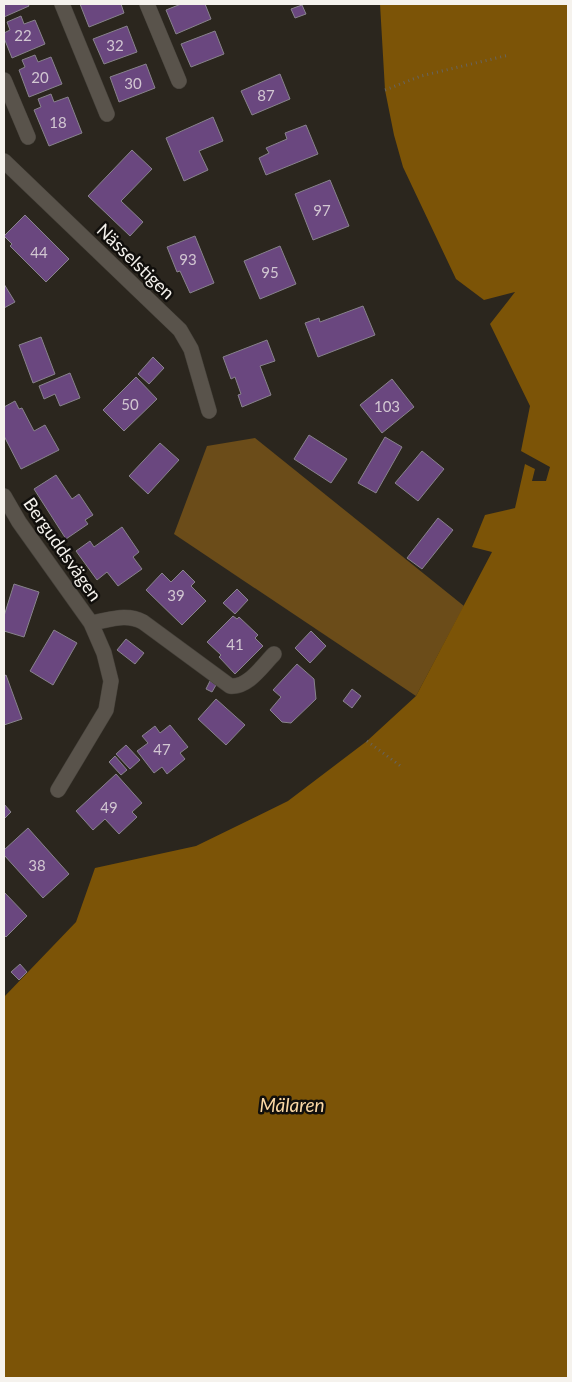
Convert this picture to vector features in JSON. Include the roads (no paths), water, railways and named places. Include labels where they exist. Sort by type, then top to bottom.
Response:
[{"type":"street","points":[[62,4],[107,114]]},
{"type":"street","points":[[147,4],[179,81]]},
{"type":"street","points":[[4,80],[28,137]]},
{"type":"street","name":"Nässelstigen","points":[[4,161],[180,330],[190,349],[209,411]]},
{"type":"street","name":"Berguddsvägen","points":[[4,496],[19,522],[91,624],[104,653],[110,681],[106,710],[58,790]]},
{"type":"street","name":"Berguddsvägen","points":[[91,624],[134,617],[230,686],[244,683],[274,654]]},
{"type":"water","name":"Mälaren","points":[[380,4],[568,4],[568,1378],[4,1378],[4,997],[76,922],[95,868],[196,846],[288,801],[367,741],[416,696],[492,552],[472,547],[485,515],[515,508],[525,464],[535,469],[532,481],[546,481],[550,467],[521,451],[530,406],[490,324],[515,292],[484,300],[456,279],[403,167],[385,90]]}]
